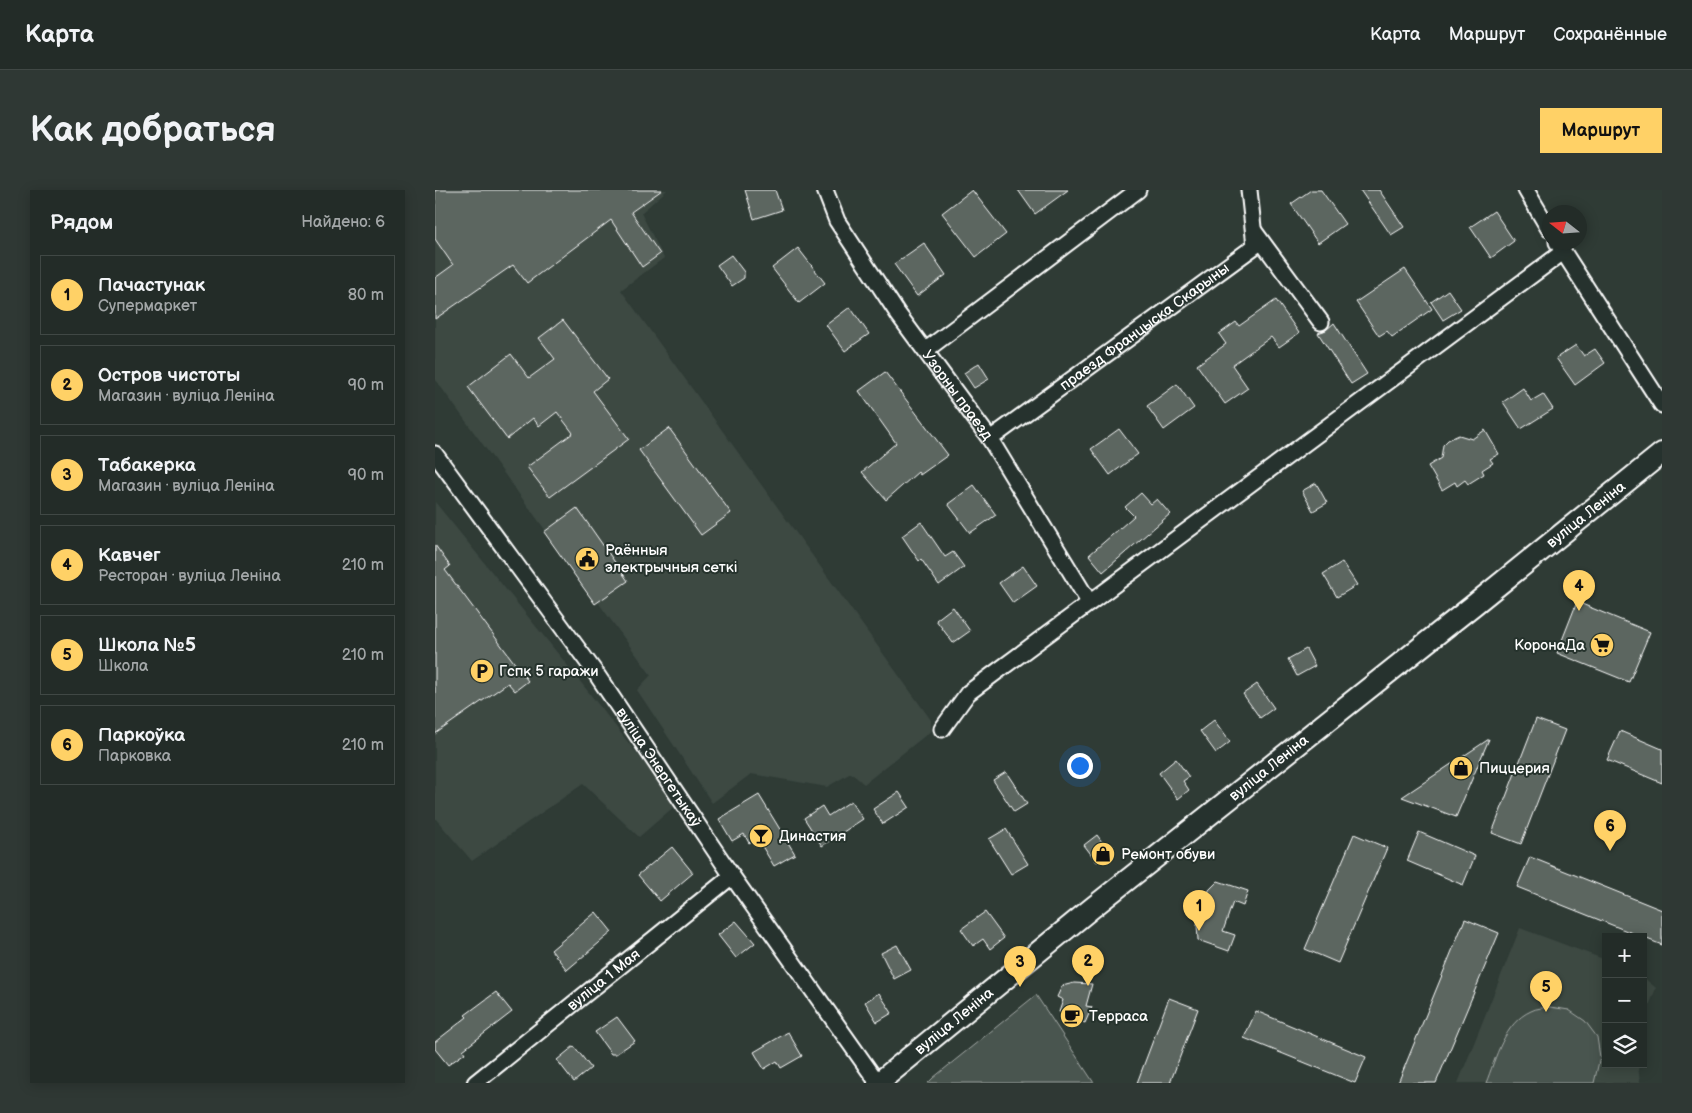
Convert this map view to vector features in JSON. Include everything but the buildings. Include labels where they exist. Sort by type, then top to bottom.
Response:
[{"type":"main road","name":"вуліца Леніна","points":[[878,1083],[1092,908],[1459,617],[1662,453]]},
{"type":"street","name":"Узорны праезд","points":[[825,190],[837,221],[899,314],[990,439],[1089,602]]},
{"type":"street","points":[[926,350],[1138,190]]},
{"type":"street","name":"праезд Францыска Скарыны","points":[[990,439],[1255,246],[1249,190]]},
{"type":"street","points":[[1526,190],[1542,217]]},
{"type":"street","points":[[1253,230],[1321,322]]},
{"type":"street","points":[[942,729],[968,693],[1556,250]]},
{"type":"street","points":[[1562,250],[1662,405]]},
{"type":"street","name":"вуліца Энергетыкаў","points":[[435,454],[595,672],[732,876],[878,1083]]},
{"type":"street","name":"вуліца 1 Мая","points":[[475,1083],[732,876]]},
{"type":"shaded area","points":[[435,190],[667,190],[641,213],[664,258],[621,290],[931,720],[931,731],[864,784],[851,773],[827,787],[751,774],[712,803],[637,690],[651,675],[435,379]]},
{"type":"shaded area","points":[[435,502],[677,804],[639,837],[583,784],[472,861],[435,818]]},
{"type":"shaded area","points":[[1520,928],[1602,959],[1602,1068],[1638,1068],[1640,1083],[1458,1083]]},
{"type":"shaded area","points":[[1647,980],[1656,988],[1647,1012]]},
{"type":"shaded area","points":[[1036,995],[1094,1083],[928,1083],[933,1078]]},
{"type":"shaded area","points":[[1550,1007],[1569,1010],[1585,1021],[1597,1037],[1600,1057],[1594,1083],[1486,1083],[1502,1042],[1514,1024],[1533,1010]]},
{"type":"place","name":"Раённыя электрычныя сеткі","points":[[587,559]]},
{"type":"place","name":"Кавчег","points":[[1579,611]]},
{"type":"place","name":"КоронаДа","points":[[1602,645]]},
{"type":"place","name":"Гспк 5 гаражи","points":[[482,671]]},
{"type":"place","name":"Пиццерия","points":[[1461,768]]},
{"type":"place","name":"Династия","points":[[761,836]]},
{"type":"place","name":"Паркоўка","points":[[1610,851]]},
{"type":"place","name":"Ремонт обуви","points":[[1103,854]]},
{"type":"place","name":"Пачастунак","points":[[1199,931]]},
{"type":"place","name":"Остров чистоты","points":[[1088,986]]},
{"type":"place","name":"Табакерка","points":[[1020,987]]},
{"type":"place","name":"Школа №5","points":[[1546,1012]]},
{"type":"place","name":"Терраса","points":[[1072,1016]]}]
